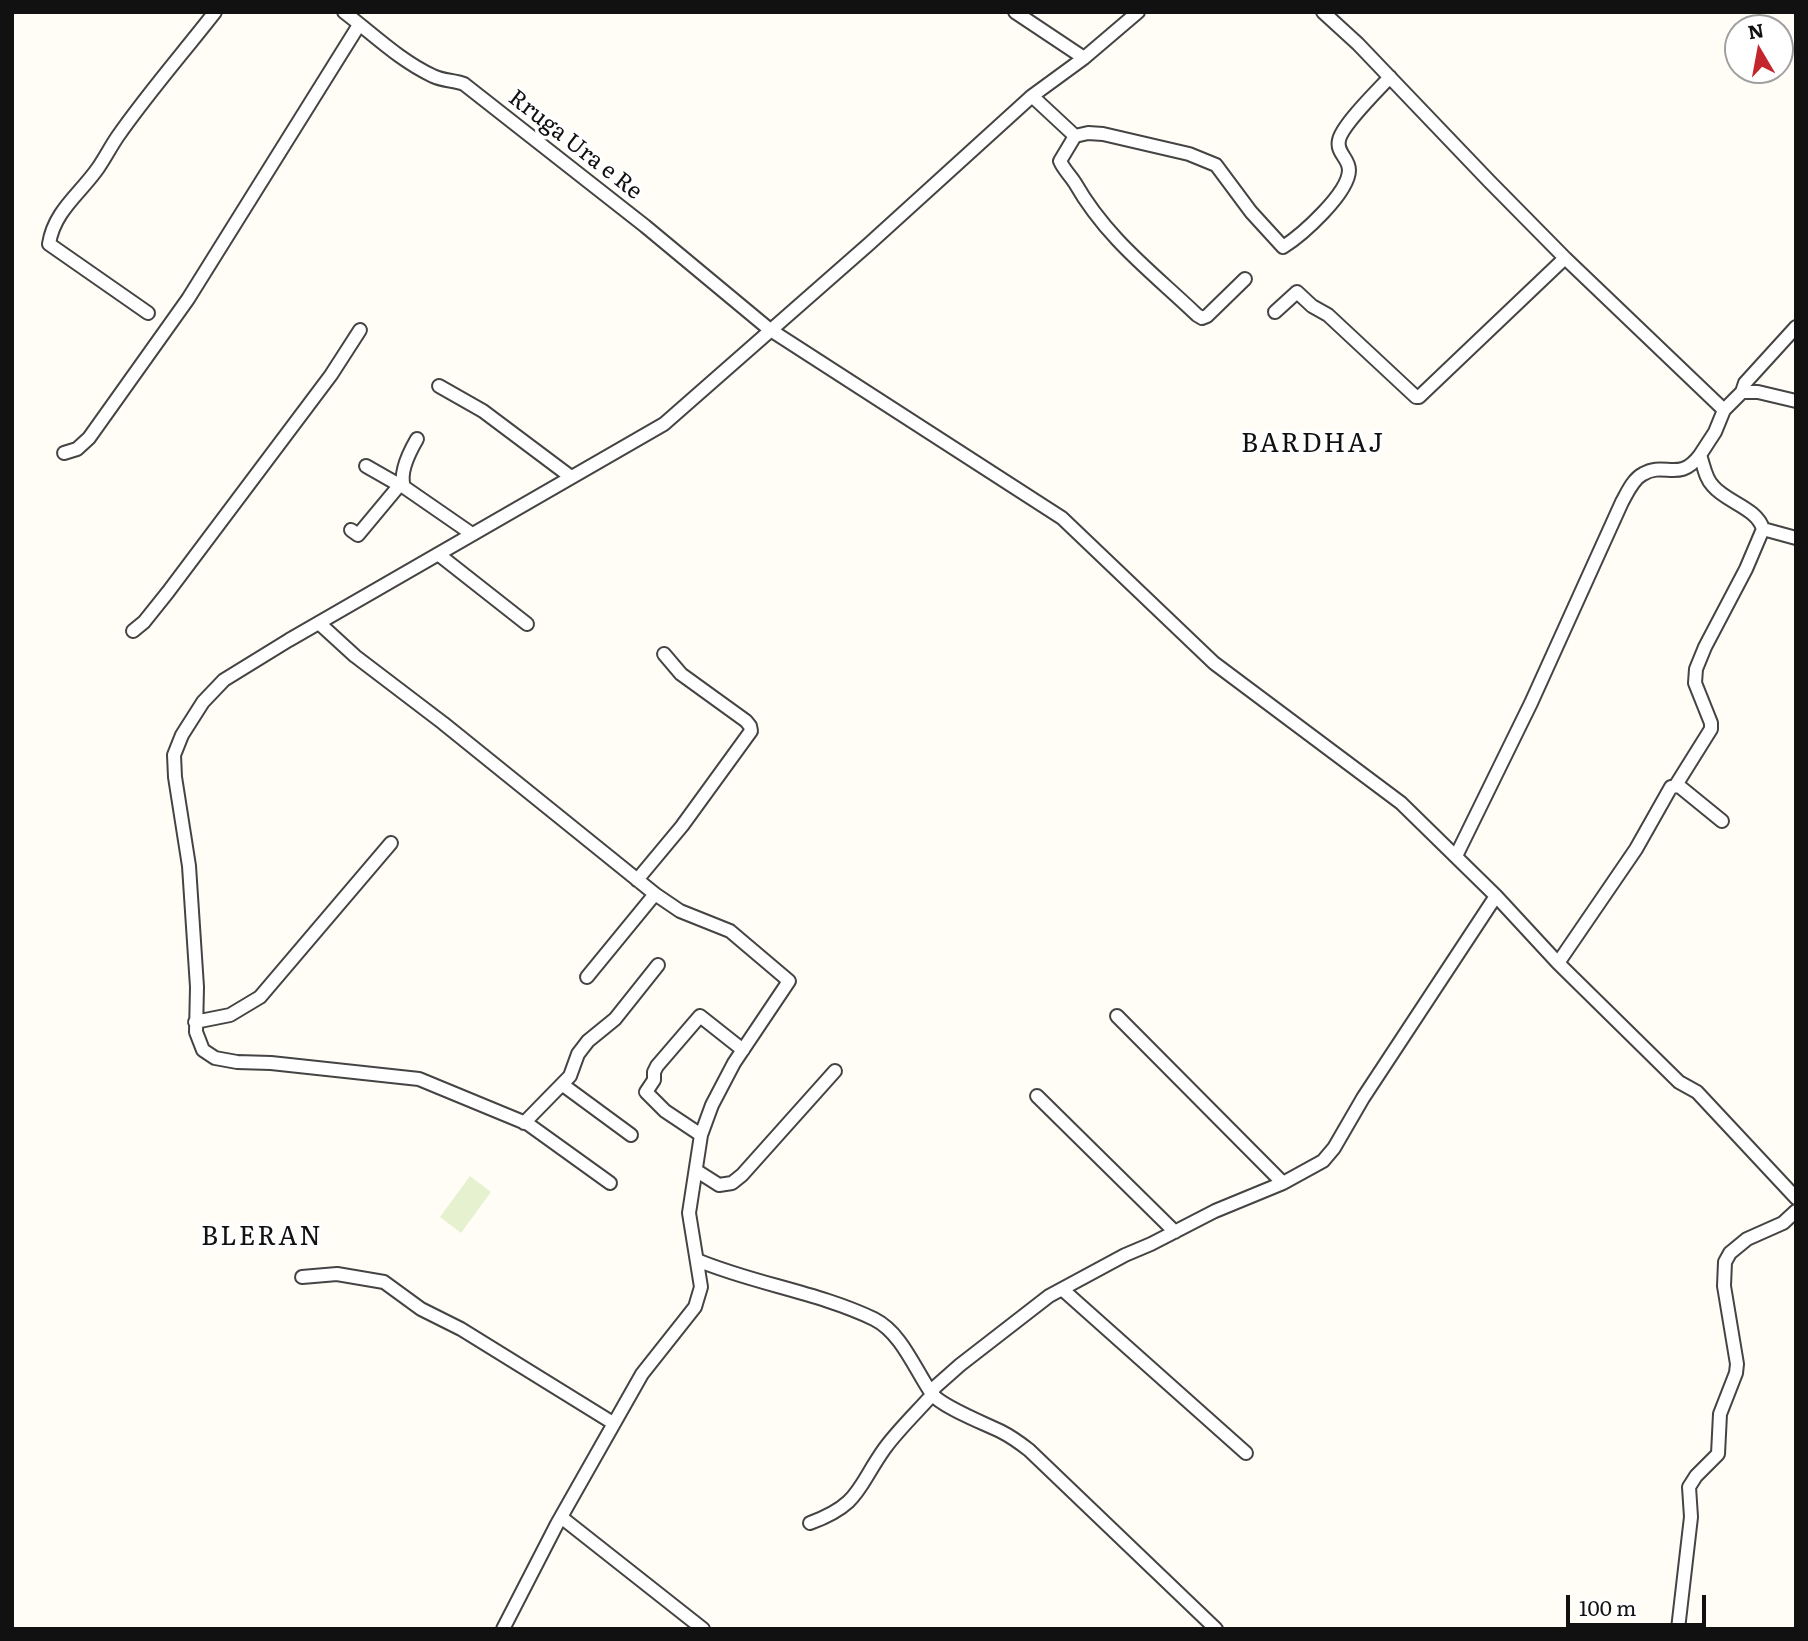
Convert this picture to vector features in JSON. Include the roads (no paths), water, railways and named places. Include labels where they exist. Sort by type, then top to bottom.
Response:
[{"type":"street","points":[[148,313],[49,244],[51,231],[69,200],[96,171],[119,135],[215,12]]},
{"type":"street","name":"Rruga Ura e Re","points":[[344,12],[393,51],[434,76],[464,84],[645,226],[769,329],[1062,518],[1214,663],[1401,803],[1679,1082],[1697,1092],[1794,1193]]},
{"type":"street","points":[[1015,12],[1084,58]]},
{"type":"street","points":[[610,1183],[524,1123],[419,1079],[271,1063],[237,1062],[215,1058],[203,1050],[195,1022],[197,987],[189,866],[174,755],[193,716],[211,692],[225,680],[289,640],[664,424],[1032,96],[1084,58],[1138,12]]},
{"type":"street","points":[[1323,12],[1390,77],[1565,258],[1724,410]]},
{"type":"street","points":[[64,453],[77,449],[89,438],[188,299],[359,24]]},
{"type":"street","points":[[1245,279],[1207,316],[1202,318],[1197,315],[1108,233],[1081,196],[1060,161],[1075,136],[1103,134],[1189,154],[1216,165],[1251,212],[1283,247],[1320,216],[1338,194],[1349,174],[1348,164],[1339,150],[1340,136],[1390,77]]},
{"type":"street","points":[[1032,96],[1075,136]]},
{"type":"street","points":[[1275,312],[1297,292],[1312,306],[1328,315],[1419,397],[1565,258]]},
{"type":"street","points":[[1456,856],[1531,703],[1622,502],[1636,480],[1643,474],[1692,467],[1724,410],[1796,327]]},
{"type":"street","points":[[133,631],[144,622],[168,592],[331,375],[360,330]]},
{"type":"street","points":[[439,386],[483,411],[571,477]]},
{"type":"street","points":[[1742,392],[1796,401]]},
{"type":"street","points":[[351,530],[358,535],[403,484],[416,439]]},
{"type":"street","points":[[1700,455],[1710,484],[1757,517],[1763,528],[1796,538]]},
{"type":"street","points":[[366,466],[394,482],[403,484],[472,534]]},
{"type":"street","points":[[1558,962],[1636,849],[1671,787],[1676,785],[1711,729],[1695,683],[1696,669],[1746,569],[1763,528]]},
{"type":"street","points":[[438,554],[527,624]]},
{"type":"street","points":[[320,624],[355,656],[443,723],[655,894],[680,911],[730,931],[789,979],[786,988],[743,1050],[712,1105],[701,1135],[689,1213],[701,1287],[695,1307],[642,1374],[561,1517],[503,1629]]},
{"type":"street","points":[[637,880],[682,826],[751,731],[751,726],[746,721],[681,674],[664,654]]},
{"type":"street","points":[[1676,785],[1722,821]]},
{"type":"street","points":[[195,1022],[230,1015],[260,997],[391,844]]},
{"type":"street","points":[[587,977],[655,894]]},
{"type":"street","points":[[810,1523],[843,1507],[861,1488],[884,1449],[932,1395],[934,1388],[960,1365],[1062,1289],[1125,1255],[1215,1211],[1283,1183],[1323,1161],[1334,1148],[1363,1098],[1496,896]]},
{"type":"street","points":[[524,1123],[563,1085],[570,1076],[578,1054],[588,1041],[615,1019],[658,965]]},
{"type":"street","points":[[701,1135],[665,1111],[646,1092],[654,1080],[653,1072],[700,1016],[743,1050]]},
{"type":"street","points":[[1117,1016],[1283,1183]]},
{"type":"street","points":[[697,1171],[719,1185],[733,1183],[835,1071]]},
{"type":"street","points":[[563,1085],[631,1135]]},
{"type":"street","points":[[1037,1096],[1175,1232]]},
{"type":"street","points":[[1678,1629],[1692,1517],[1689,1487],[1718,1454],[1720,1415],[1736,1373],[1736,1355],[1723,1278],[1725,1262],[1730,1253],[1747,1239],[1783,1223],[1796,1211]]},
{"type":"street","points":[[697,1260],[876,1320],[891,1331],[932,1395],[957,1411],[1015,1439],[1029,1450],[1216,1629]]},
{"type":"street","points":[[302,1277],[337,1274],[384,1282],[421,1309],[461,1329],[613,1423]]},
{"type":"street","points":[[1062,1289],[1246,1453]]},
{"type":"street","points":[[561,1517],[704,1629]]},
{"type":"district","name":"BARDHAJ","points":[[1313,444]]},
{"type":"district","name":"BLERAN","points":[[262,1237]]}]
